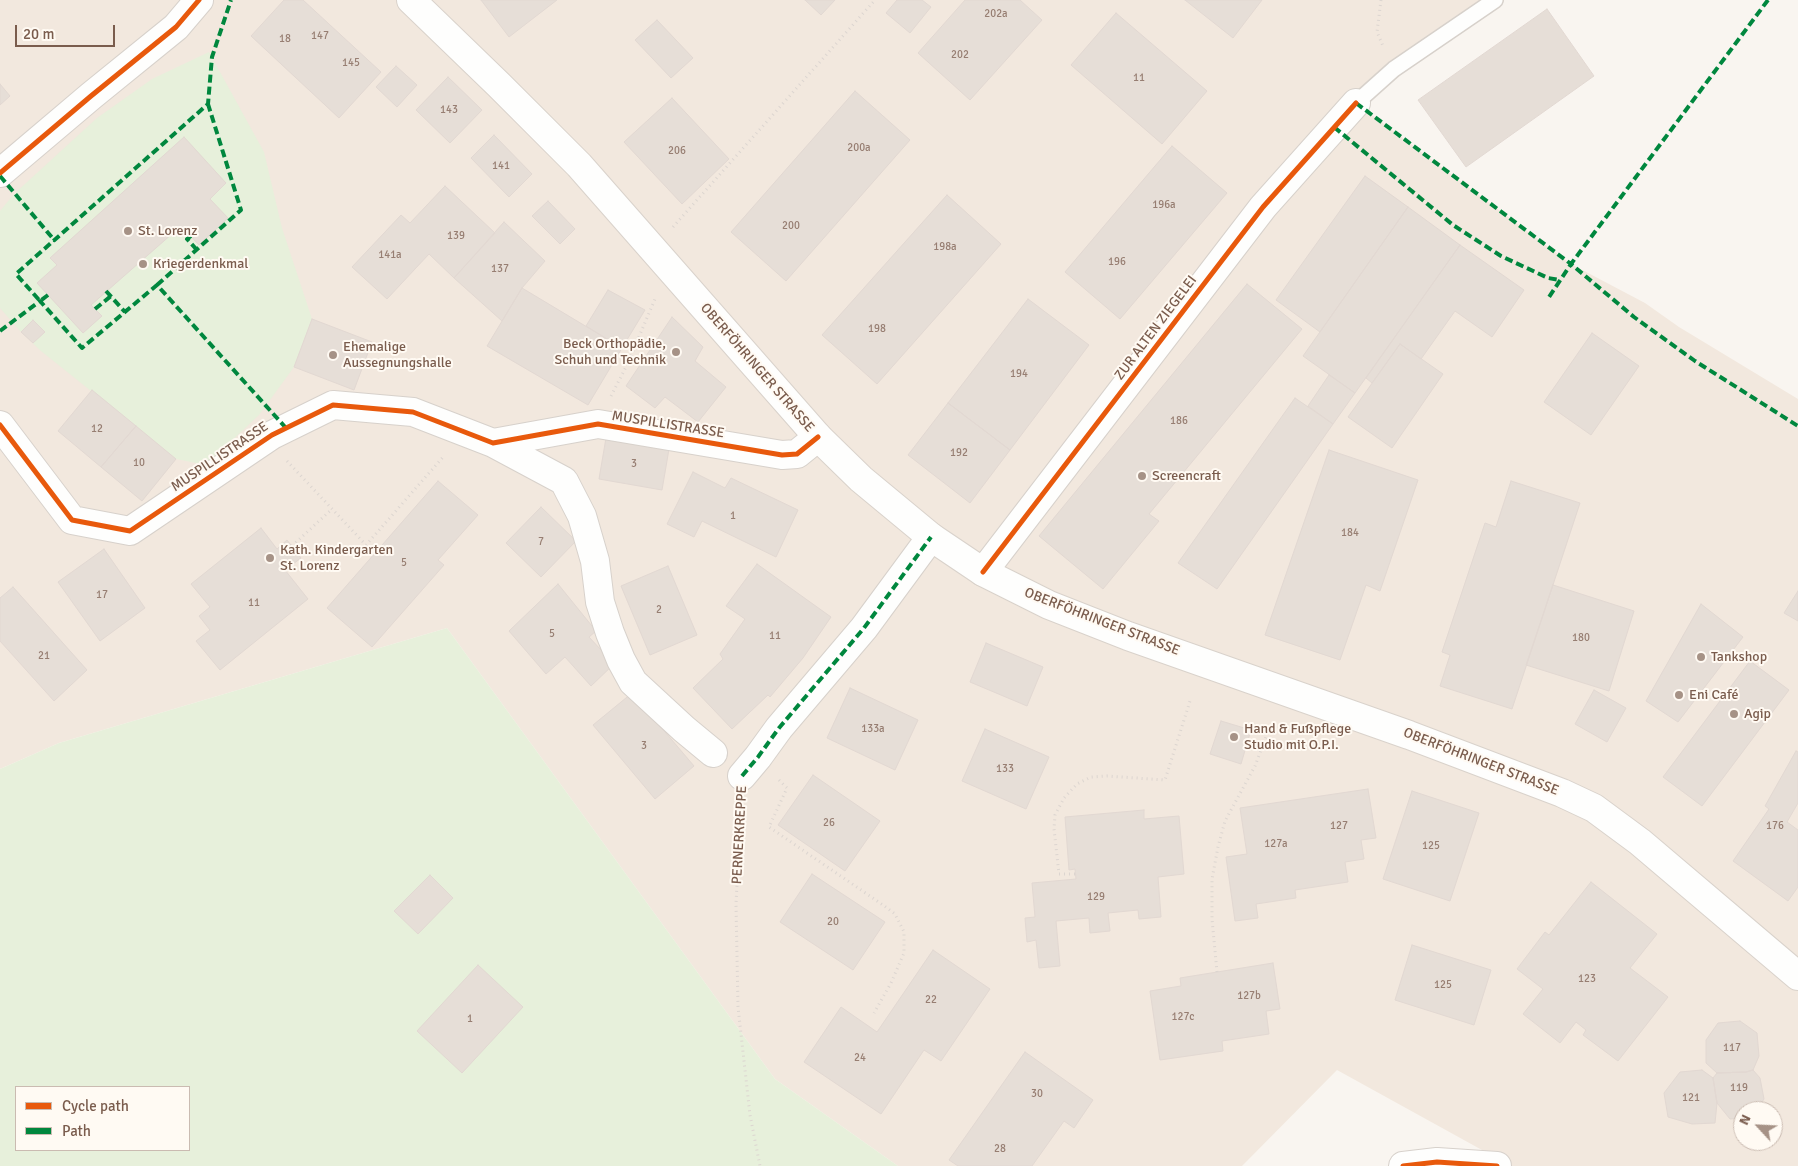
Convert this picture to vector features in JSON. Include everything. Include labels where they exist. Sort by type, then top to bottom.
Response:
[{"type":"street","points":[[0,173],[176,27],[199,0]]},
{"type":"street","name":"OBERFÖHRINGER STRASSE","points":[[411,0],[500,85],[578,165],[818,437],[862,480],[931,537],[983,572],[1049,605],[1128,636],[1409,735],[1553,789],[1594,808],[1640,842],[1798,976]]},
{"type":"street","name":"ZUR ALTEN ZIEGELEI","points":[[983,572],[1263,208],[1356,103]]},
{"type":"street","name":"MUSPILLISTRASSE","points":[[0,425],[72,520],[130,531],[266,439],[333,405],[413,412],[493,443],[598,424],[782,455],[797,454],[818,437]]},
{"type":"street","points":[[493,443],[564,480],[582,516],[596,561],[600,602],[610,633],[621,660],[633,682],[713,753]]},
{"type":"street","points":[[750,766],[779,728],[864,628],[931,537]]},
{"type":"street","points":[[1403,1166],[1438,1162],[1498,1166]]},
{"type":"lane","name":"ZUR ALTEN ZIEGELEI","points":[[1356,103],[1394,69],[1495,0]]},
{"type":"path","points":[[598,424],[627,365],[661,260],[875,0]]},
{"type":"path","points":[[1381,0],[1377,32],[1394,69]]},
{"type":"path","points":[[266,439],[366,545],[444,456],[458,429]]},
{"type":"path","points":[[292,546],[332,509]]},
{"type":"path","points":[[1075,874],[1059,874],[1054,829],[1055,815],[1064,798],[1076,784],[1091,778],[1107,776],[1165,780],[1190,701]]},
{"type":"path","points":[[1217,972],[1212,919],[1212,889],[1218,847],[1225,821],[1255,766],[1269,729]]},
{"type":"path","points":[[750,766],[787,788],[769,826],[895,914],[904,932],[904,953],[891,983],[874,1013]]},
{"type":"shaded area","points":[[0,0],[1495,0],[1356,103],[1571,264],[1645,303],[1679,327],[1798,399],[1798,1166],[1511,1166],[1337,1070],[1242,1166],[898,1166],[775,1079],[447,628],[59,743],[0,769]]},
{"type":"green space","points":[[209,52],[264,152],[282,228],[312,319],[294,367],[259,415],[206,465],[176,459],[41,351],[0,308],[0,211],[14,194],[97,118],[152,79]]},
{"type":"green space","points":[[447,628],[775,1079],[898,1166],[0,1166],[0,769],[59,743]]},
{"type":"building","points":[[284,0],[303,0],[381,72],[339,118],[251,36]]},
{"type":"building","points":[[481,0],[557,0],[509,37]]},
{"type":"building","points":[[805,0],[835,0],[821,15]]},
{"type":"building","points":[[897,0],[922,0],[931,7],[910,33],[886,13]]},
{"type":"building","points":[[965,0],[1020,0],[1042,20],[970,100],[918,53]]},
{"type":"building","points":[[1185,0],[1262,0],[1233,38]]},
{"type":"building","points":[[1547,9],[1594,76],[1466,167],[1418,100]]},
{"type":"building","points":[[1116,13],[1207,91],[1162,144],[1071,65]]},
{"type":"building","points":[[657,20],[693,58],[671,78],[635,40]]},
{"type":"building","points":[[396,66],[417,85],[397,107],[376,87]]},
{"type":"building","points":[[448,77],[482,110],[450,143],[416,110]]},
{"type":"building","points":[[0,84],[10,96],[0,105]]},
{"type":"building","points":[[855,91],[910,140],[786,281],[731,232]]},
{"type":"building","points":[[672,98],[729,159],[682,204],[624,142]]},
{"type":"building","points":[[494,135],[532,174],[509,197],[471,158]]},
{"type":"building","name":"St. Lorenz","points":[[184,137],[226,183],[210,199],[228,218],[199,245],[181,226],[91,305],[102,316],[83,333],[37,283],[57,265],[50,258]]},
{"type":"building","points":[[1172,146],[1227,193],[1120,319],[1065,272]]},
{"type":"building","points":[[1365,176],[1408,207],[1320,332],[1276,300]]},
{"type":"building","points":[[445,186],[495,233],[454,278],[429,254],[387,299],[352,267],[401,215],[410,223]]},
{"type":"building","points":[[947,195],[1001,244],[877,384],[822,335]]},
{"type":"building","points":[[548,201],[575,229],[560,244],[532,216]]},
{"type":"building","points":[[1408,207],[1460,245],[1355,393],[1303,356]]},
{"type":"building","points":[[504,222],[545,261],[522,288],[502,321],[454,278]]},
{"type":"building","points":[[1460,245],[1524,290],[1492,337],[1455,311],[1421,359],[1400,344],[1372,383],[1366,378]]},
{"type":"building","points":[[1247,284],[1302,329],[1149,514],[1159,521],[1103,589],[1039,536]]},
{"type":"building","points":[[522,288],[622,348],[588,405],[487,346]]},
{"type":"building","points":[[608,290],[645,310],[622,348],[586,326]]},
{"type":"building","points":[[1028,299],[1089,345],[1010,450],[948,403]]},
{"type":"building","points":[[672,317],[703,347],[695,361],[726,387],[698,422],[665,397],[655,408],[626,386]]},
{"type":"building","name":"Ehemalige Aussegnungshalle","points":[[312,319],[372,342],[354,390],[294,367]]},
{"type":"building","points":[[33,320],[45,332],[33,343],[21,332]]},
{"type":"building","points":[[1592,333],[1639,366],[1591,435],[1544,402]]},
{"type":"building","points":[[1400,344],[1443,374],[1392,448],[1348,417]]},
{"type":"building","points":[[1329,375],[1355,393],[1333,424],[1308,406]]},
{"type":"building","points":[[92,390],[136,426],[101,467],[58,431]]},
{"type":"building","points":[[1295,398],[1333,424],[1217,589],[1178,563]]},
{"type":"building","points":[[948,403],[1010,450],[970,503],[908,455]]},
{"type":"building","points":[[136,426],[176,459],[142,501],[101,467]]},
{"type":"building","points":[[606,438],[669,449],[662,490],[599,479]]},
{"type":"building","points":[[1329,450],[1418,480],[1380,591],[1366,585],[1340,660],[1265,635]]},
{"type":"building","points":[[693,472],[725,488],[731,478],[798,510],[776,557],[702,521],[694,537],[667,524]]},
{"type":"building","points":[[438,481],[478,515],[438,560],[444,565],[372,647],[327,608]]},
{"type":"building","points":[[1511,481],[1580,503],[1512,709],[1440,686],[1450,655],[1442,652],[1485,523],[1496,527]]},
{"type":"building","points":[[541,507],[576,541],[541,577],[506,543]]},
{"type":"building","points":[[261,528],[277,549],[287,540],[301,558],[285,570],[308,599],[220,670],[196,641],[210,630],[199,616],[210,607],[191,584]]},
{"type":"building","points":[[104,549],[145,608],[100,641],[58,582]]},
{"type":"building","points":[[757,564],[831,617],[803,658],[770,697],[768,695],[732,729],[693,688],[723,659],[720,654],[745,619],[726,606]]},
{"type":"building","points":[[668,566],[697,635],[650,655],[621,586]]},
{"type":"building","points":[[558,584],[596,631],[589,637],[614,664],[591,686],[565,657],[546,674],[509,631]]},
{"type":"building","points":[[1553,585],[1634,611],[1609,691],[1526,665]]},
{"type":"building","points":[[13,587],[87,670],[54,701],[0,641],[0,598]]},
{"type":"building","points":[[1798,591],[1798,621],[1784,613]]},
{"type":"building","points":[[1701,604],[1743,637],[1678,722],[1646,701]]},
{"type":"building","points":[[986,643],[1043,667],[1027,706],[970,682]]},
{"type":"building","points":[[1750,661],[1789,690],[1702,806],[1663,777]]},
{"type":"building","points":[[850,688],[918,720],[895,770],[827,738]]},
{"type":"building","points":[[1594,690],[1626,708],[1607,742],[1575,724]]},
{"type":"building","points":[[632,693],[694,766],[655,799],[593,725]]},
{"type":"building","points":[[1221,721],[1251,730],[1241,764],[1210,754]]},
{"type":"building","points":[[985,729],[1049,757],[1026,809],[962,781]]},
{"type":"building","points":[[1796,751],[1798,752],[1798,803],[1787,822],[1798,830],[1798,887],[1788,901],[1733,861],[1769,809],[1765,806]]},
{"type":"building","points":[[813,775],[880,821],[845,871],[778,825]]},
{"type":"building","points":[[1368,789],[1376,838],[1361,840],[1364,859],[1345,862],[1348,882],[1295,890],[1296,898],[1256,904],[1258,918],[1235,921],[1226,857],[1247,854],[1240,808]]},
{"type":"building","points":[[1412,791],[1479,813],[1450,901],[1383,879]]},
{"type":"building","points":[[1144,810],[1144,819],[1179,816],[1184,874],[1158,877],[1161,917],[1139,919],[1138,910],[1108,913],[1110,931],[1090,933],[1089,918],[1056,921],[1060,966],[1039,968],[1036,940],[1027,942],[1025,918],[1035,917],[1032,883],[1076,879],[1075,869],[1069,870],[1065,817]]},
{"type":"building","points":[[812,874],[885,922],[853,970],[780,922]]},
{"type":"building","points":[[430,875],[453,898],[418,934],[394,911]]},
{"type":"building","points":[[1591,882],[1657,934],[1630,968],[1668,997],[1618,1061],[1583,1035],[1586,1030],[1576,1022],[1560,1043],[1523,1014],[1543,989],[1517,969],[1545,932],[1549,935]]},
{"type":"building","points":[[1412,945],[1491,970],[1474,1025],[1395,1000]]},
{"type":"building","points":[[933,950],[990,989],[941,1061],[924,1050],[881,1114],[804,1062],[841,1007],[877,1032]]},
{"type":"building","points":[[1273,963],[1280,1009],[1266,1011],[1269,1034],[1222,1041],[1223,1051],[1160,1060],[1150,991],[1181,986],[1180,978]]},
{"type":"building","points":[[478,965],[523,1007],[462,1073],[417,1031]]},
{"type":"building","points":[[1740,1021],[1757,1033],[1759,1056],[1753,1070],[1717,1073],[1706,1063],[1706,1040],[1718,1023]]},
{"type":"building","points":[[1025,1052],[1093,1100],[1074,1128],[1064,1121],[1032,1166],[958,1166],[949,1160]]},
{"type":"building","points":[[1702,1070],[1713,1078],[1717,1103],[1715,1123],[1692,1124],[1668,1117],[1664,1093],[1680,1072]]},
{"type":"building","points":[[1753,1070],[1760,1078],[1764,1099],[1763,1101],[1733,1101],[1733,1119],[1730,1119],[1717,1103],[1713,1078],[1717,1073]]},
{"type":"marked path","points":[[48,295],[40,301],[16,274],[208,104],[212,57],[231,0]]},
{"type":"marked path","points":[[1768,0],[1571,264],[1634,317],[1695,361],[1798,426]]},
{"type":"marked path","points":[[1356,103],[1571,264],[1547,300]]},
{"type":"marked path","points":[[157,285],[241,210],[208,104]]},
{"type":"marked path","points":[[1334,127],[1453,225],[1501,256],[1548,278],[1560,280]]},
{"type":"marked path","points":[[0,176],[55,241]]},
{"type":"marked path","points":[[191,236],[187,239],[197,250]]},
{"type":"marked path","points":[[0,331],[40,301],[82,348],[157,285],[286,428]]},
{"type":"marked path","points":[[106,291],[125,312]]},
{"type":"marked path","points":[[95,309],[111,296]]},
{"type":"marked path","points":[[742,776],[779,728],[864,628],[931,537]]},
{"type":"cycle path","points":[[0,173],[176,27],[199,0]]},
{"type":"cycle path","points":[[983,572],[1263,207],[1356,103]]},
{"type":"cycle path","points":[[0,425],[72,520],[130,531],[272,435],[333,405],[413,412],[493,443],[598,424],[782,455],[797,454],[818,437]]},
{"type":"cycle path","points":[[1403,1166],[1437,1162],[1497,1166]]},
{"type":"place","name":"St. Lorenz","points":[[128,231]]},
{"type":"place","name":"Kriegerdenkmal","points":[[143,264]]},
{"type":"place","name":"Beck Orthopädie, Schuh und Technik","points":[[676,352]]},
{"type":"place","name":"Ehemalige Aussegnungshalle","points":[[333,355]]},
{"type":"place","name":"Screencraft","points":[[1142,476]]},
{"type":"place","name":"Kath. Kindergarten St. Lorenz","points":[[270,558]]},
{"type":"place","name":"Tankshop","points":[[1701,657]]},
{"type":"place","name":"Eni Café","points":[[1679,695]]},
{"type":"place","name":"Agip","points":[[1734,714]]},
{"type":"place","name":"Hand & Fußpflege Studio mit O.P.I.","points":[[1234,737]]}]
